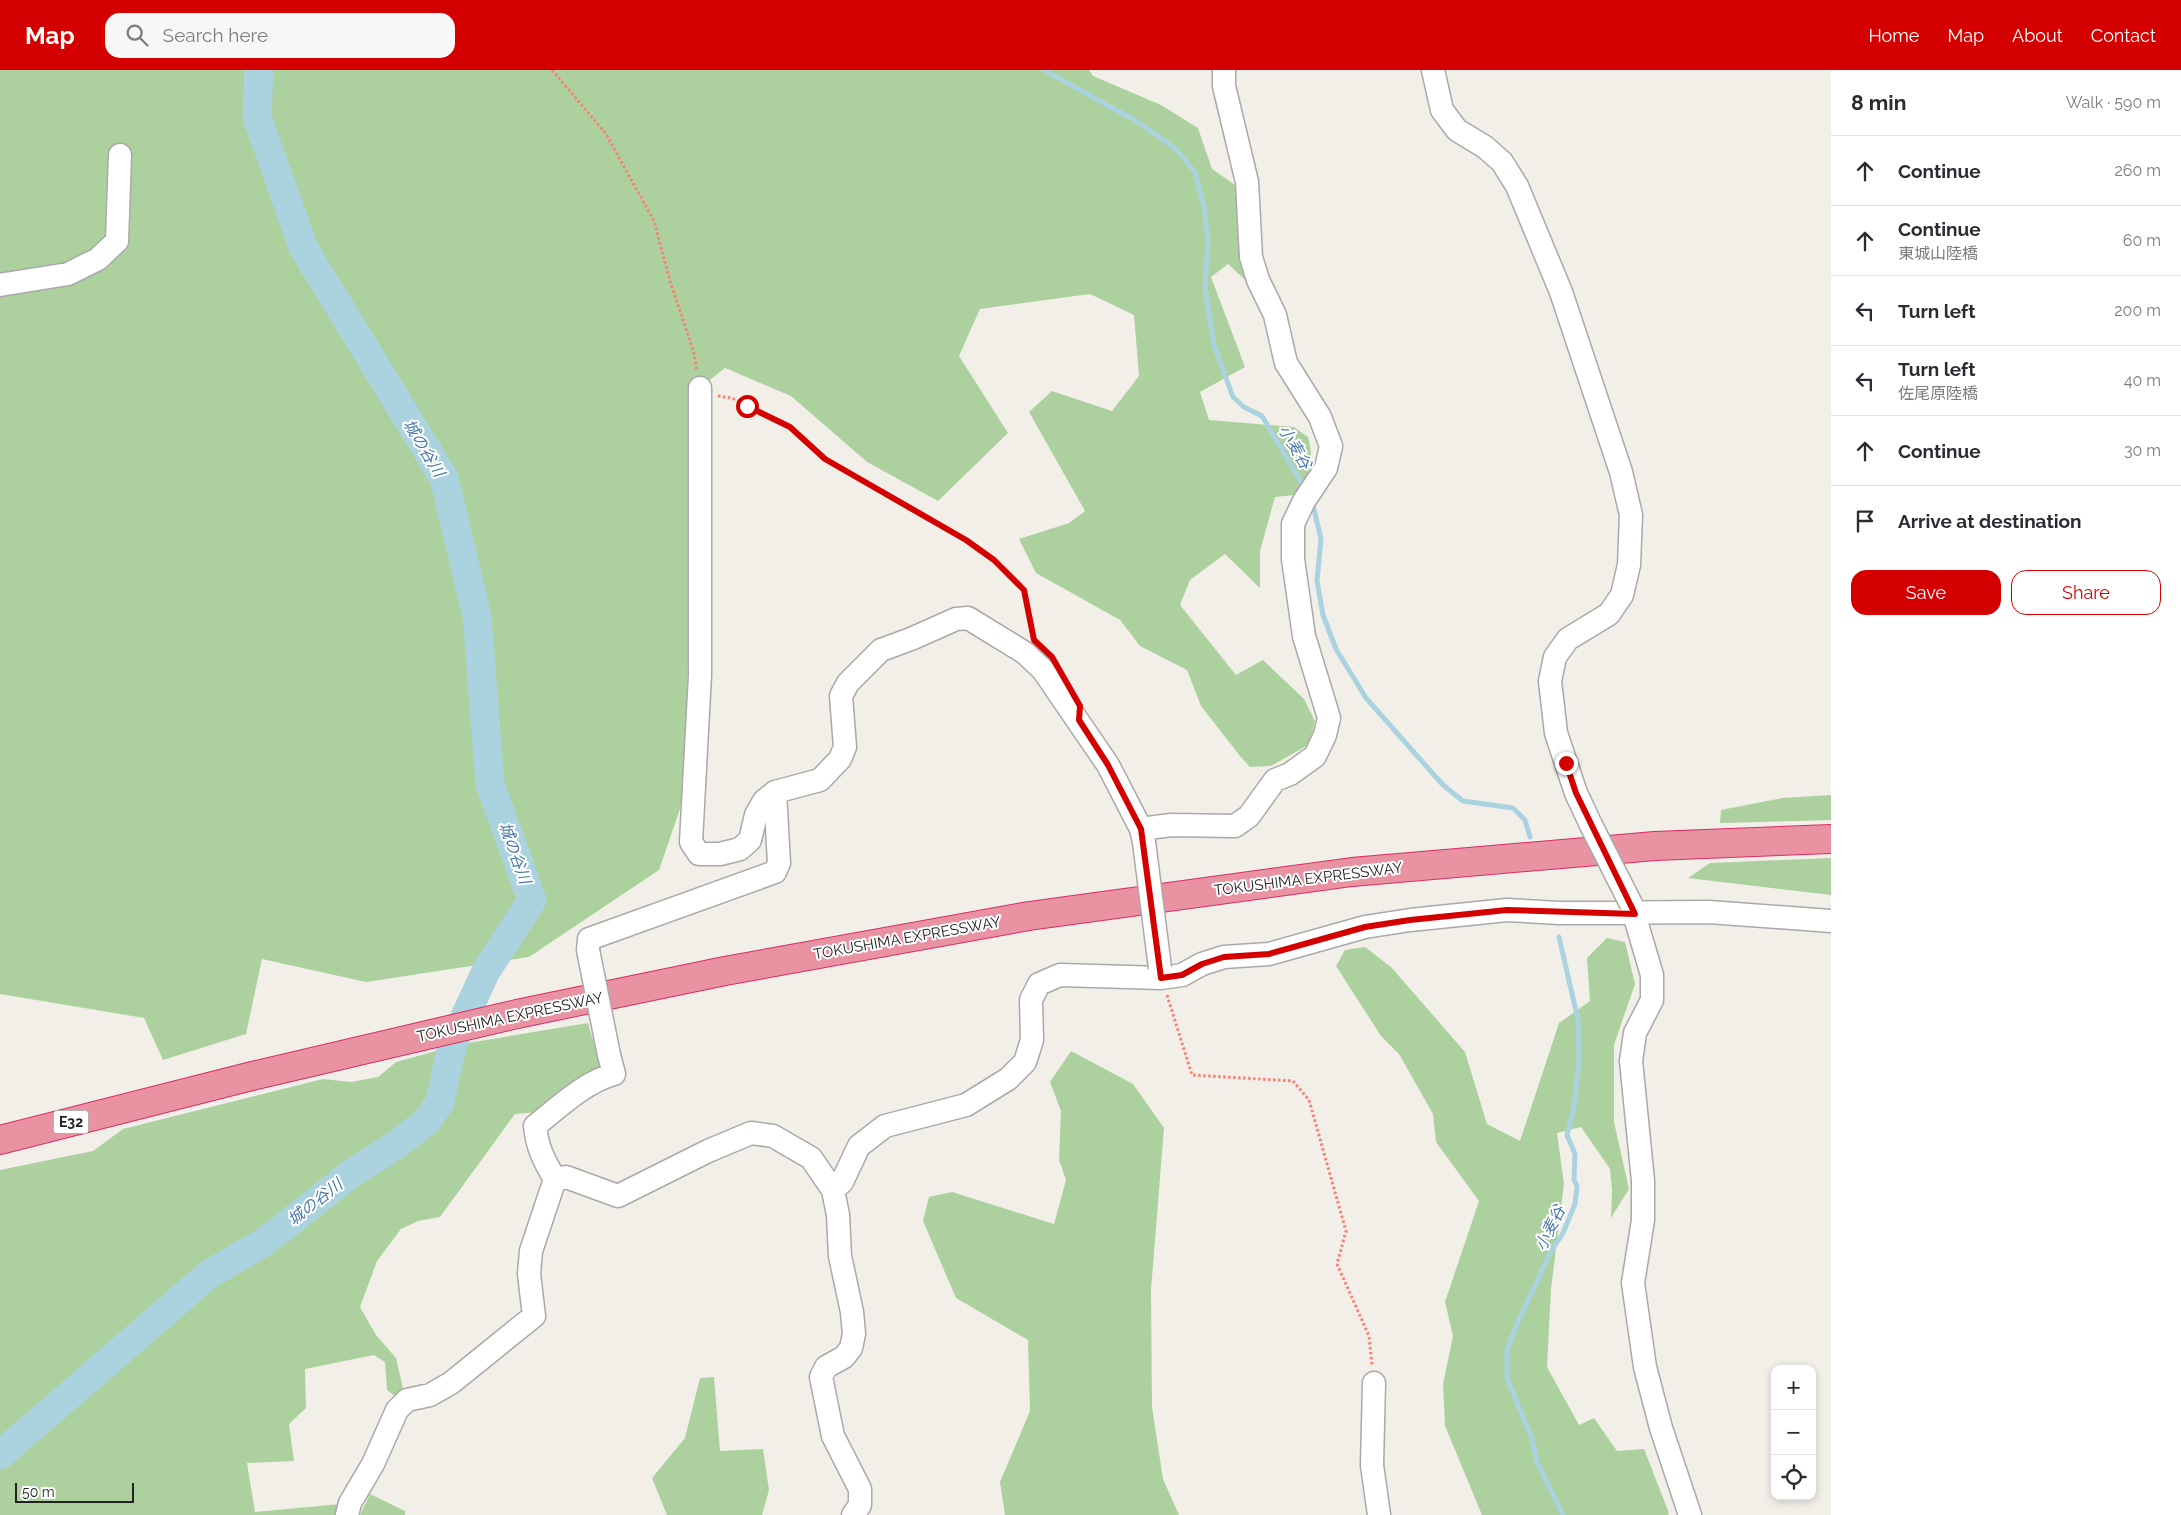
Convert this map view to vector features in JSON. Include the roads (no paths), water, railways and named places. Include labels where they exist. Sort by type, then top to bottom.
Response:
[{"type":"highway","name":"TOKUSHIMA EXPRESSWAY","points":[[0,1140],[252,1076],[517,1014],[725,971],[1029,916],[1342,873],[1655,846],[1831,838]]},
{"type":"street","points":[[1142,836],[1171,825],[1234,826],[1249,816],[1275,780],[1290,774],[1315,756],[1325,735],[1329,718],[1304,636],[1293,560],[1293,524],[1308,495],[1326,468],[1331,446],[1320,417],[1286,362],[1275,315],[1258,280],[1251,257],[1247,182],[1224,86],[1224,70]]},
{"type":"street","points":[[1433,70],[1442,110],[1457,130],[1485,147],[1502,162],[1517,186],[1561,292],[1621,472],[1631,515],[1629,564],[1622,595],[1609,614],[1568,640],[1555,657],[1550,681],[1556,734],[1576,793],[1633,909],[1652,974],[1652,1000],[1636,1033],[1631,1061],[1643,1181],[1643,1220],[1634,1283],[1645,1367],[1667,1446],[1690,1515]]},
{"type":"street","points":[[0,285],[68,274],[98,259],[117,241],[120,155]]},
{"type":"street","points":[[700,388],[700,675],[691,842],[699,854],[720,854],[740,849],[750,840],[756,814],[764,801],[775,792],[820,780],[840,758],[846,747],[841,696],[848,683],[881,650],[911,640],[956,619],[968,618],[1024,653],[1043,670],[1108,765],[1142,836],[1160,973]]},
{"type":"street","points":[[347,1515],[350,1503],[373,1464],[397,1410],[407,1400],[430,1394],[451,1384],[534,1316],[529,1274],[531,1251],[555,1179],[544,1161],[539,1148],[535,1126],[589,1085],[604,1076],[614,1074],[588,950],[589,939],[775,872],[779,863],[775,792]]},
{"type":"street","points":[[833,1190],[842,1182],[859,1146],[885,1126],[966,1106],[1008,1079],[1025,1062],[1032,1040],[1031,1000],[1039,984],[1060,975],[1160,973],[1182,975],[1202,964],[1224,957],[1269,954],[1365,927],[1410,920],[1507,910],[1633,909],[1709,912],[1831,921]]},
{"type":"street","points":[[555,1179],[566,1177],[618,1196],[708,1151],[751,1133],[773,1136],[811,1158],[833,1190],[838,1215],[840,1256],[852,1312],[854,1334],[851,1348],[844,1357],[826,1367],[821,1377],[833,1436],[860,1488],[860,1505],[853,1515]]},
{"type":"street","points":[[1374,1384],[1372,1465],[1379,1515]]},
{"type":"waterway","name":"城の谷川","points":[[0,1455],[208,1275],[267,1240],[353,1172],[392,1148],[427,1121],[440,1102],[452,1045],[486,971],[532,900],[490,784],[477,616],[444,478],[304,249],[257,117],[259,70]]},
{"type":"waterway","name":"小麦谷","points":[[1044,70],[1138,122],[1176,149],[1195,172],[1204,207],[1208,240],[1205,289],[1214,345],[1233,397],[1244,407],[1262,416],[1306,490]]},
{"type":"waterway","name":"小麦谷","points":[[1312,501],[1321,539],[1317,581],[1323,615],[1336,649],[1366,698],[1443,785],[1463,801],[1513,808],[1525,820],[1530,837]]},
{"type":"waterway","name":"小麦谷","points":[[1559,937],[1578,1020],[1579,1059],[1574,1107],[1567,1135],[1575,1154],[1574,1180],[1577,1186],[1575,1204],[1563,1233],[1550,1253],[1516,1326],[1507,1351],[1507,1378],[1532,1439],[1537,1462],[1563,1515]]}]
